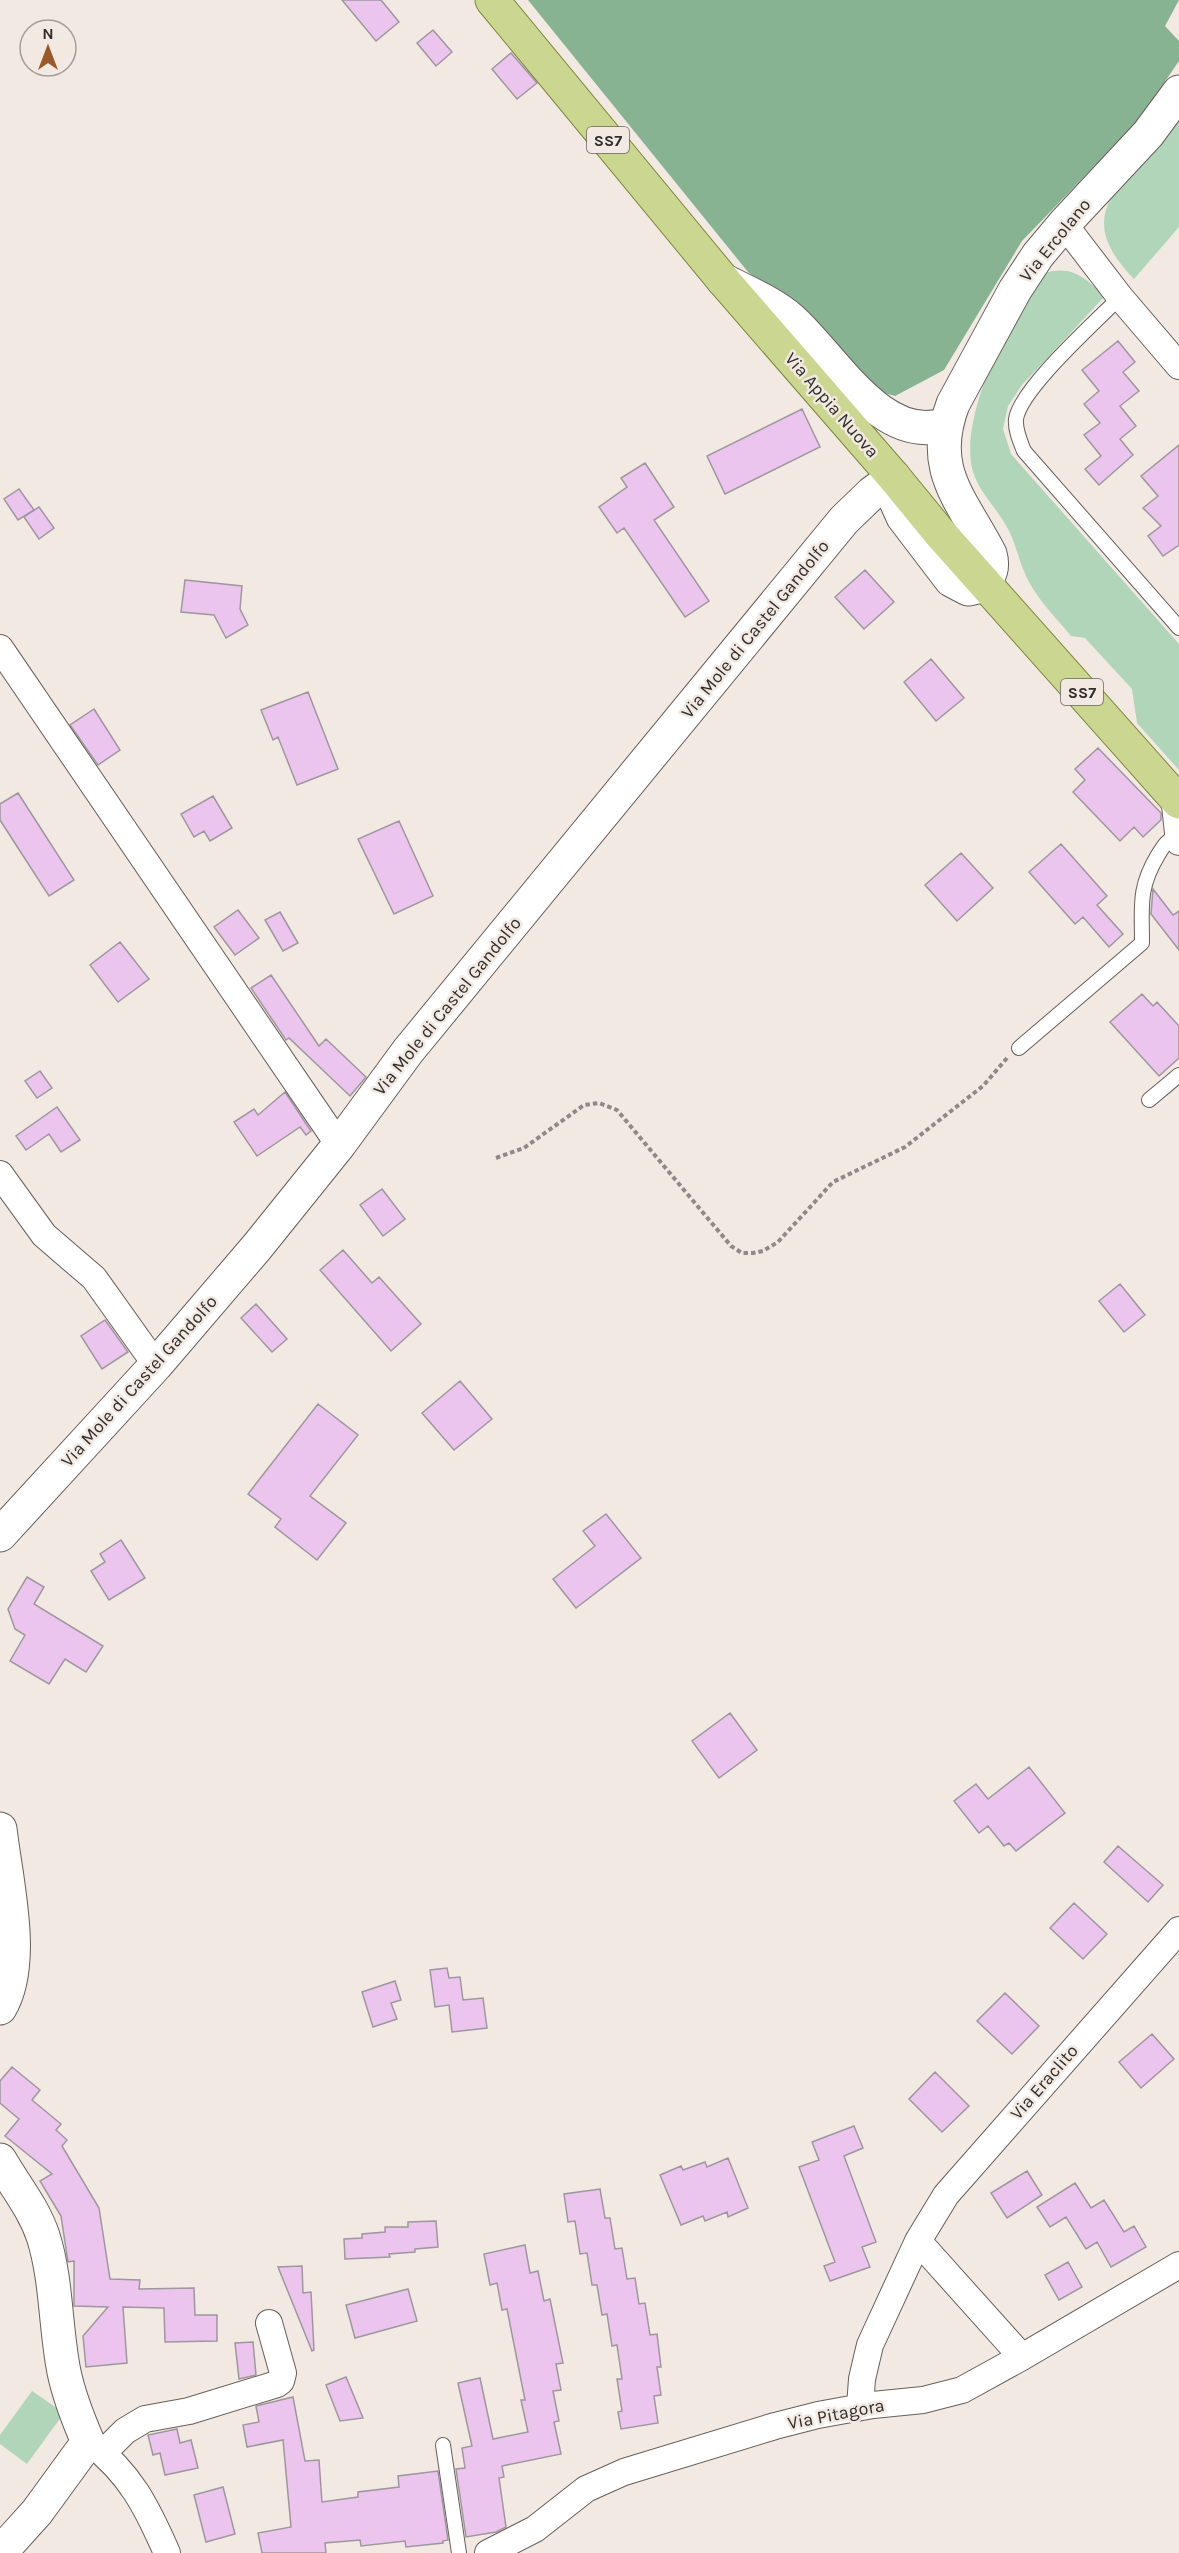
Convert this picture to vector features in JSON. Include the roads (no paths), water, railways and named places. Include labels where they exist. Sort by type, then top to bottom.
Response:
[{"type":"main road","name":"Via Appia Nuova","points":[[492,0],[723,280],[939,532],[1176,799]]},
{"type":"street","name":"Via Ercolano","points":[[950,414],[1022,278],[1064,224],[1148,134],[1179,92]]},
{"type":"street","points":[[1064,224],[1120,297],[1179,366]]},
{"type":"street","points":[[723,280],[769,304],[790,319],[830,362],[888,417],[920,428],[936,427],[950,414]]},
{"type":"street","points":[[950,414],[943,455],[948,477],[992,560],[990,574],[985,582]]},
{"type":"street","name":"Via Mole di Castel Gandolfo","points":[[0,1535],[156,1365],[257,1247],[408,1052],[844,520],[872,493],[894,477]]},
{"type":"street","points":[[0,648],[339,1144]]},
{"type":"street","points":[[1176,799],[1178,839]]},
{"type":"street","points":[[2,1181],[44,1236],[94,1278],[156,1365]]},
{"type":"street","points":[[0,1830],[15,1959],[11,1983],[0,2008]]},
{"type":"street","name":"Via Eraclito","points":[[860,2407],[862,2379],[870,2345],[918,2241],[950,2190],[1179,1929]]},
{"type":"street","points":[[0,2160],[26,2199],[42,2235],[49,2261],[64,2372],[75,2410],[96,2447],[120,2468],[134,2487],[166,2553]]},
{"type":"street","points":[[918,2241],[1022,2357]]},
{"type":"street","name":"Via Pitagora","points":[[488,2553],[535,2529],[580,2493],[603,2480],[775,2426],[860,2407],[949,2394],[986,2378],[1179,2265]]},
{"type":"street","points":[[0,2553],[96,2447],[145,2419],[189,2411],[281,2381],[283,2373],[269,2323]]},
{"type":"lane","points":[[1120,297],[1030,389],[1016,421],[1018,435],[1024,451],[1179,628]]},
{"type":"lane","points":[[1020,1048],[1142,943],[1143,886],[1147,872],[1166,840],[1178,839]]},
{"type":"lane","points":[[1149,1100],[1179,1075]]},
{"type":"lane","points":[[443,2445],[459,2553]]}]
